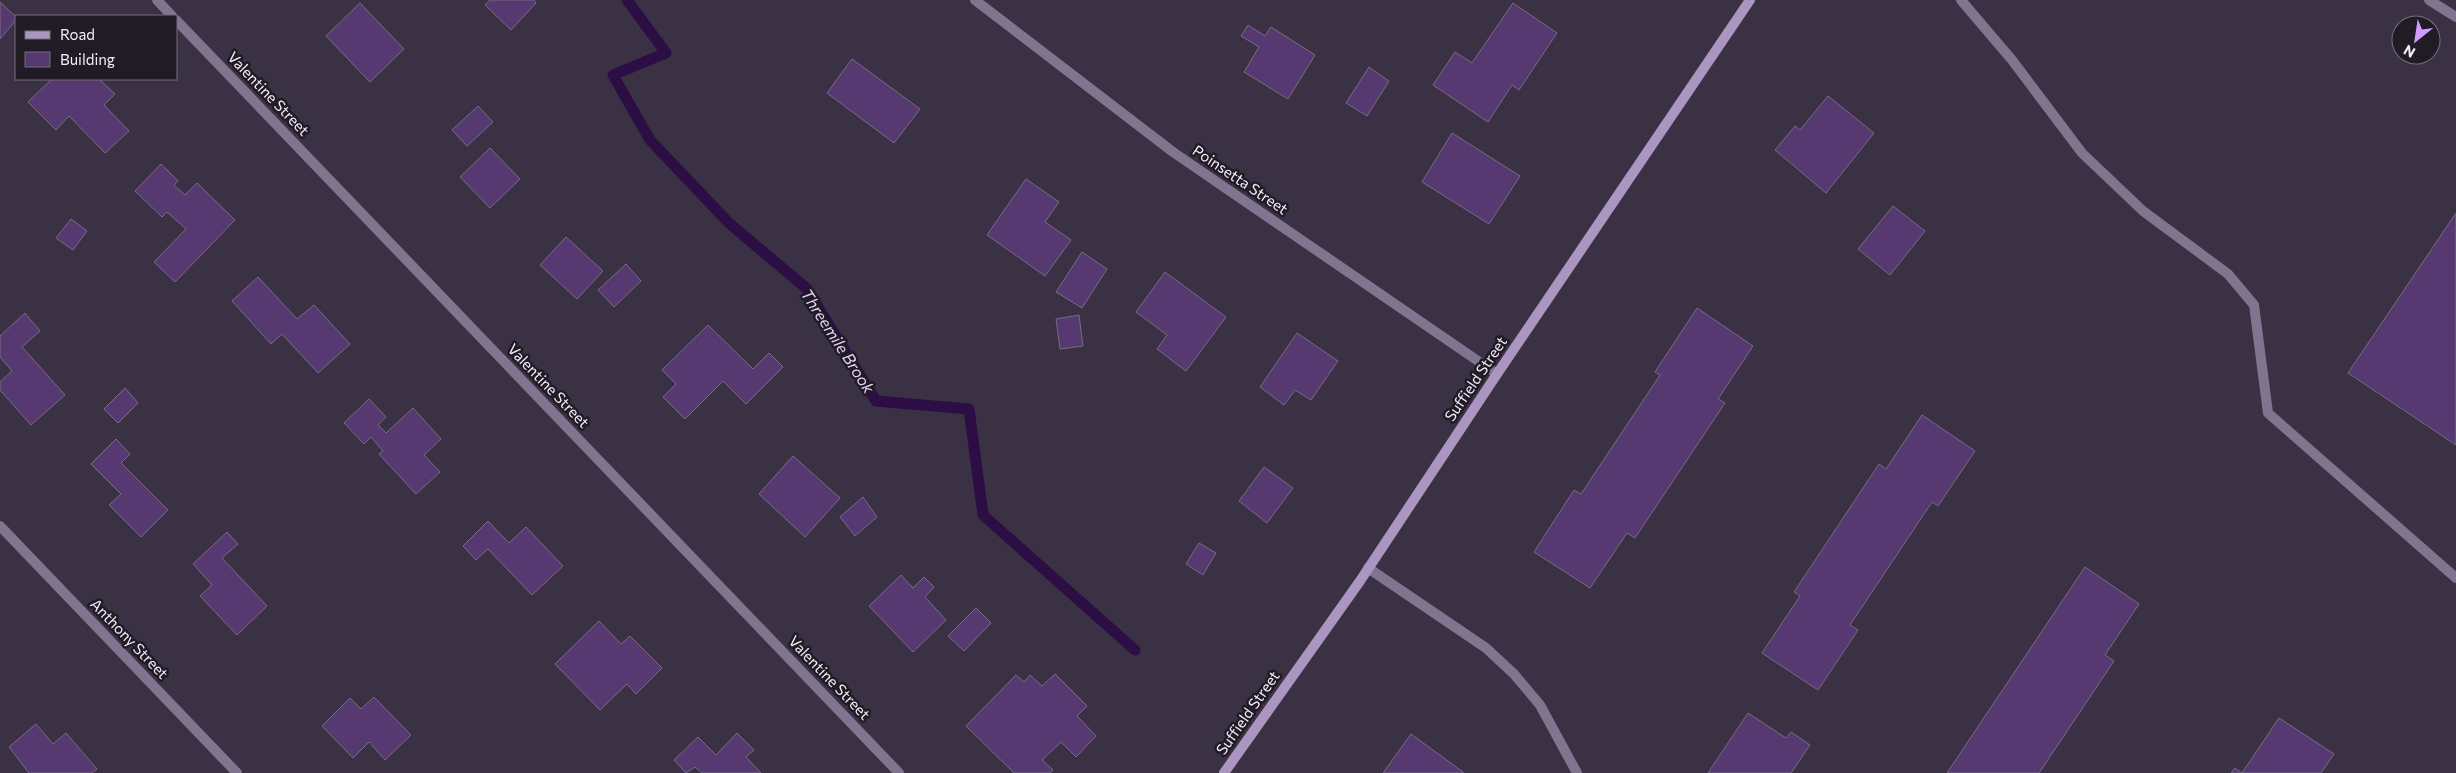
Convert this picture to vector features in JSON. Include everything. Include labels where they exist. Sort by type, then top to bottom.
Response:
[{"type":"main road","name":"Suffield Street","points":[[1224,773],[1368,568],[1750,0]]},
{"type":"street","points":[[157,0],[171,15]]},
{"type":"street","name":"Poinsetta Street","points":[[975,0],[1172,152],[1497,374]]},
{"type":"street","points":[[1961,0],[2012,60],[2082,153],[2143,211],[2228,274],[2254,305],[2268,413],[2456,578]]},
{"type":"street","points":[[2429,0],[2456,17]]},
{"type":"street","name":"Valentine Street","points":[[178,22],[899,773]]},
{"type":"street","name":"Anthony Street","points":[[0,526],[237,773]]},
{"type":"street","points":[[1368,568],[1486,648],[1514,674],[1540,705],[1577,773]]},
{"type":"building","points":[[490,0],[534,0],[536,3],[511,30],[485,5]]},
{"type":"building","points":[[0,2],[15,16],[15,21],[0,39]]},
{"type":"building","points":[[360,3],[404,49],[370,82],[326,36]]},
{"type":"building","points":[[1513,3],[1557,33],[1519,90],[1512,85],[1488,122],[1433,85],[1455,52],[1472,63]]},
{"type":"building","points":[[1248,25],[1265,36],[1271,27],[1315,55],[1288,99],[1244,72],[1259,47],[1241,36]]},
{"type":"building","points":[[852,59],[920,109],[894,143],[827,93]]},
{"type":"building","points":[[1369,67],[1389,81],[1367,116],[1346,103]]},
{"type":"building","points":[[51,80],[100,80],[115,94],[104,105],[129,131],[105,153],[69,116],[56,130],[28,102]]},
{"type":"building","points":[[1828,96],[1874,133],[1826,193],[1775,150],[1795,126],[1800,130]]},
{"type":"building","points":[[478,106],[493,122],[467,146],[452,130]]},
{"type":"building","points":[[1452,133],[1520,176],[1489,224],[1422,182]]},
{"type":"building","points":[[490,148],[520,179],[490,208],[460,177]]},
{"type":"building","points":[[161,164],[178,181],[174,185],[185,195],[197,183],[235,220],[175,282],[154,262],[186,229],[167,212],[162,217],[135,191]]},
{"type":"building","points":[[1026,179],[1059,202],[1045,222],[1071,240],[1045,276],[987,235]]},
{"type":"building","points":[[1893,206],[1925,231],[1890,275],[1858,249]]},
{"type":"building","points":[[2456,213],[2456,445],[2348,373]]},
{"type":"building","points":[[71,219],[87,231],[73,250],[56,238]]},
{"type":"building","points":[[566,237],[603,271],[577,299],[540,265]]},
{"type":"building","points":[[1082,252],[1107,269],[1082,308],[1056,292]]},
{"type":"building","points":[[626,264],[641,281],[614,307],[598,290]]},
{"type":"building","points":[[1165,272],[1226,317],[1186,371],[1157,349],[1167,335],[1136,312]]},
{"type":"building","points":[[258,277],[297,319],[314,305],[350,344],[318,373],[282,334],[271,344],[232,301]]},
{"type":"building","points":[[1697,308],[1753,346],[1718,399],[1725,403],[1635,538],[1627,533],[1590,588],[1534,552],[1574,490],[1581,494],[1660,375],[1655,372]]},
{"type":"building","points":[[25,313],[40,331],[22,347],[65,395],[31,425],[0,390],[0,382],[12,371],[0,357],[0,336]]},
{"type":"building","points":[[1079,315],[1083,346],[1060,349],[1056,319]]},
{"type":"building","points":[[708,325],[753,369],[769,353],[783,367],[746,404],[723,381],[685,419],[663,397],[676,384],[662,370]]},
{"type":"building","points":[[1297,333],[1338,361],[1311,400],[1295,390],[1284,405],[1260,387]]},
{"type":"building","points":[[125,388],[138,403],[118,423],[104,409]]},
{"type":"building","points":[[369,399],[386,417],[378,425],[386,433],[413,408],[441,439],[424,455],[440,472],[416,494],[379,454],[383,451],[371,437],[364,444],[344,423]]},
{"type":"building","points":[[1922,415],[1975,451],[1938,506],[1932,502],[1850,625],[1858,630],[1818,690],[1762,653],[1800,596],[1794,592],[1879,464],[1886,469]]},
{"type":"building","points":[[116,439],[130,454],[121,463],[168,510],[141,537],[109,505],[121,494],[91,464]]},
{"type":"building","points":[[793,456],[840,498],[805,537],[759,494]]},
{"type":"building","points":[[1264,467],[1293,488],[1267,523],[1239,501]]},
{"type":"building","points":[[863,497],[877,517],[855,536],[840,517]]},
{"type":"building","points":[[488,521],[509,543],[526,527],[563,566],[532,595],[488,549],[476,560],[463,546]]},
{"type":"building","points":[[227,532],[238,544],[222,558],[267,606],[237,635],[200,596],[212,585],[193,564]]},
{"type":"building","points":[[1199,543],[1216,553],[1203,575],[1186,564]]},
{"type":"building","points":[[2085,567],[2139,604],[2105,655],[2114,661],[2039,773],[1947,773]]},
{"type":"building","points":[[901,575],[913,588],[924,577],[934,587],[925,597],[946,620],[913,652],[869,606]]},
{"type":"building","points":[[976,608],[991,623],[964,651],[948,636]]},
{"type":"building","points":[[599,621],[621,644],[630,636],[662,668],[636,694],[627,684],[600,710],[555,664]]},
{"type":"building","points":[[1055,674],[1087,706],[1077,716],[1096,736],[1076,757],[1061,742],[1042,760],[1053,770],[1050,773],[1014,773],[966,726],[1016,675],[1024,682],[1030,675],[1042,686]]},
{"type":"building","points":[[374,697],[411,735],[385,760],[369,742],[353,758],[322,726],[350,698],[361,709]]},
{"type":"building","points":[[1748,713],[1786,738],[1791,732],[1810,745],[1791,773],[1708,773]]},
{"type":"building","points":[[2279,718],[2334,754],[2321,773],[2242,773]]},
{"type":"building","points":[[36,724],[53,744],[66,733],[97,769],[92,773],[29,773],[9,747]]},
{"type":"building","points":[[737,733],[754,750],[746,757],[761,773],[702,773],[695,767],[686,773],[674,760],[698,737],[716,755]]},
{"type":"building","points":[[1411,734],[1463,772],[1463,773],[1383,773]]},
{"type":"building","points":[[2235,768],[2242,773],[2231,773]]},
{"type":"waterway","name":"Threemile Brook","points":[[627,0],[666,53],[613,75],[650,140],[729,223],[806,288],[876,401],[969,409],[983,515],[1135,650]]}]
